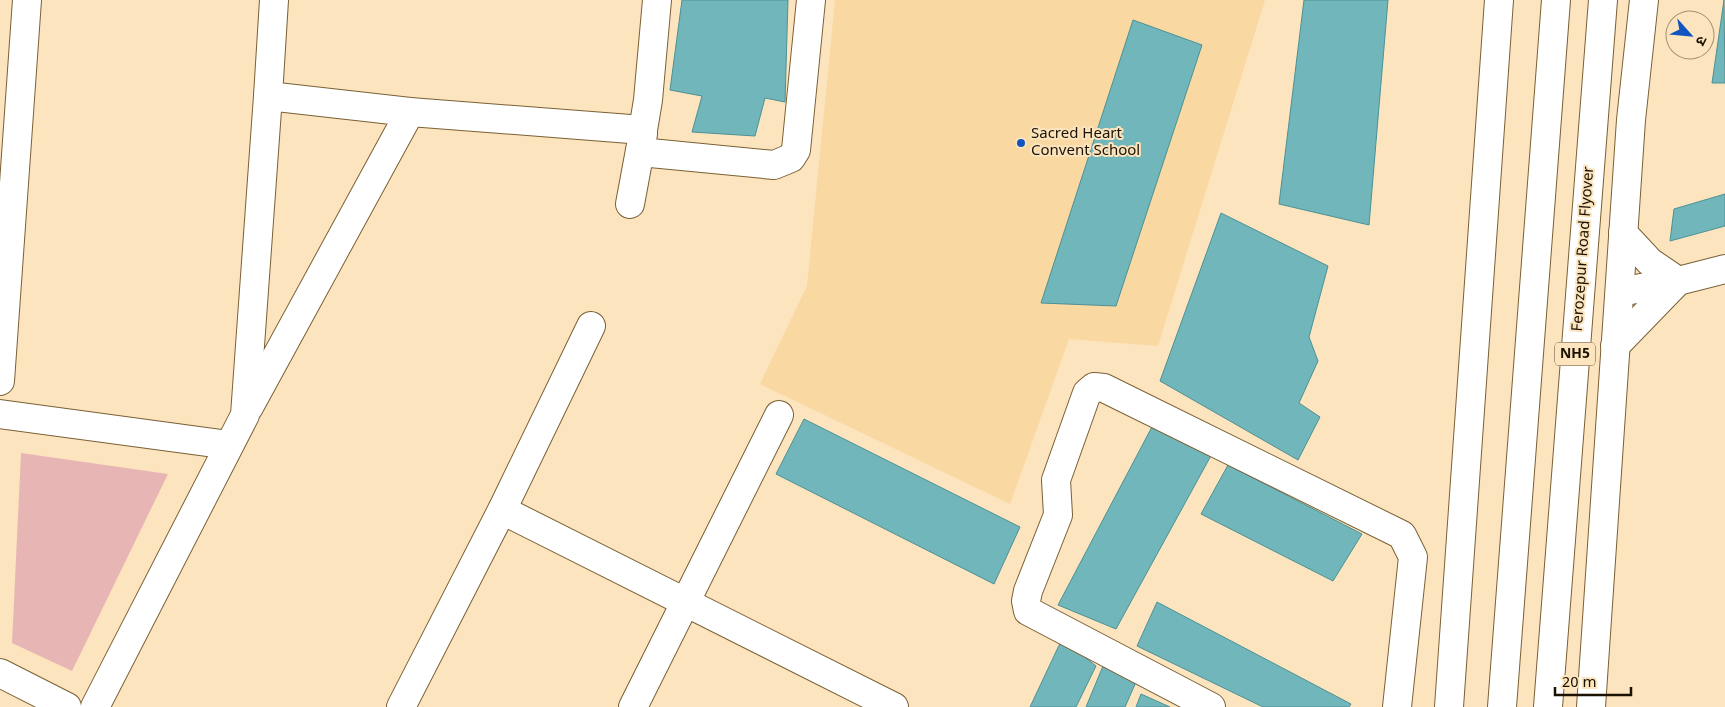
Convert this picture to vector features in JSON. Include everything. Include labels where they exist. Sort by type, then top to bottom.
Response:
[{"type":"main road","points":[[0,381],[27,0]]},
{"type":"main road","points":[[245,415],[274,0]]},
{"type":"main road","points":[[630,204],[648,100],[657,0]]},
{"type":"main road","points":[[268,96],[642,141],[774,165],[791,158],[796,150],[811,0]]},
{"type":"main road","points":[[1449,707],[1498,0]]},
{"type":"main road","points":[[1502,707],[1556,0]]},
{"type":"main road","name":"Ferozepur Road Flyover","points":[[1548,707],[1603,0]]},
{"type":"main road","points":[[1591,707],[1631,120],[1644,0]]},
{"type":"main road","points":[[95,707],[229,445],[410,112]]},
{"type":"main road","points":[[1623,233],[1650,262],[1678,281]]},
{"type":"main road","points":[[1620,292],[1678,281],[1725,269]]},
{"type":"main road","points":[[1615,346],[1678,281]]},
{"type":"main road","points":[[401,707],[502,510],[591,326]]},
{"type":"main road","points":[[1211,707],[1028,612],[1026,607],[1028,591],[1058,515],[1059,504],[1056,480],[1087,392],[1094,387],[1104,388],[1402,535],[1413,557],[1397,707]]},
{"type":"main road","points":[[0,414],[229,445]]},
{"type":"main road","points":[[633,707],[780,415]]},
{"type":"main road","points":[[502,510],[894,707]]},
{"type":"main road","points":[[0,673],[67,707]]},
{"type":"shaded area","name":"Sacred Heart Convent School","points":[[835,0],[1265,0],[1158,346],[1069,339],[1010,504],[760,384],[807,286]]},
{"type":"shaded area","points":[[21,453],[168,474],[72,671],[12,643]]},
{"type":"building","points":[[682,0],[788,0],[785,102],[765,98],[755,136],[692,132],[702,96],[670,90]]},
{"type":"building","points":[[1304,0],[1388,0],[1369,225],[1279,204]]},
{"type":"building","points":[[1724,0],[1725,83],[1712,83]]},
{"type":"building","points":[[1133,20],[1202,45],[1116,306],[1041,303]]},
{"type":"building","points":[[1725,194],[1725,226],[1670,241],[1674,209]]},
{"type":"building","points":[[1221,213],[1328,266],[1309,337],[1318,361],[1299,403],[1320,417],[1298,460],[1160,381]]},
{"type":"building","points":[[804,419],[1020,527],[994,584],[776,474]]},
{"type":"building","points":[[1154,423],[1213,452],[1116,629],[1058,605]]},
{"type":"building","points":[[1228,465],[1362,534],[1333,581],[1201,514]]},
{"type":"building","points":[[1157,602],[1351,704],[1349,707],[1263,707],[1137,646]]},
{"type":"building","points":[[1062,639],[1096,666],[1076,707],[1030,707]]},
{"type":"building","points":[[1103,666],[1136,682],[1125,707],[1086,707]]},
{"type":"building","points":[[1141,694],[1170,707],[1136,707]]},
{"type":"place","name":"Sacred Heart Convent School","points":[[1021,143]]}]
